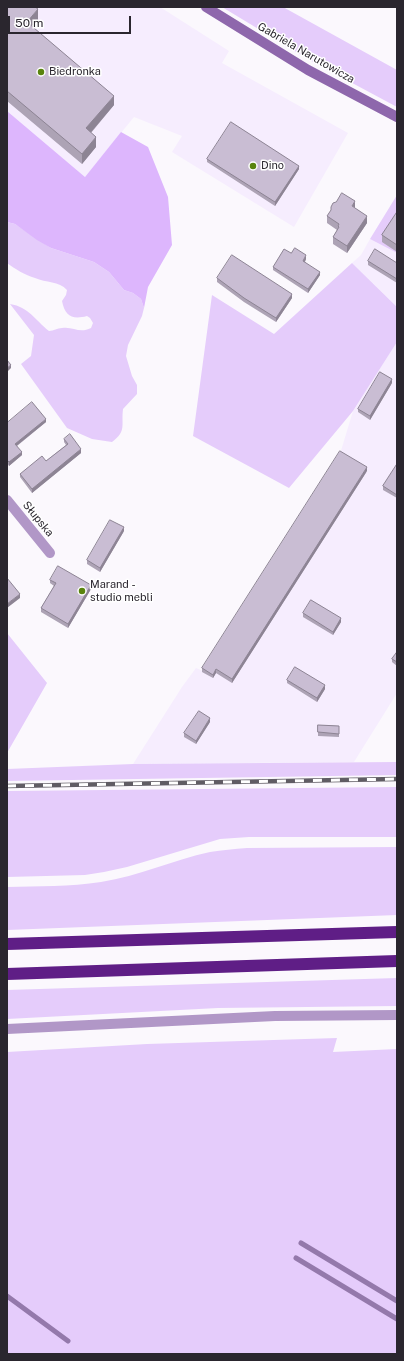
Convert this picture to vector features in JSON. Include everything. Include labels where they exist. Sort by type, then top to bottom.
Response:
[{"type":"highway","points":[[7,944],[397,932]]},
{"type":"highway","points":[[7,974],[397,961]]},
{"type":"main road","name":"Gabriela Narutowicza","points":[[206,7],[308,70],[397,117]]},
{"type":"street","name":"Słupska","points":[[7,500],[50,552]]},
{"type":"street","points":[[7,1028],[275,1016],[397,1015]]},
{"type":"shaded area","points":[[7,7],[160,7],[229,51],[222,63],[348,133],[294,227],[172,152],[182,136],[134,117],[85,177],[7,111]]},
{"type":"shaded area","points":[[222,7],[283,7],[397,70],[397,107],[313,62]]},
{"type":"shaded area","points":[[7,111],[85,177],[121,132],[148,147],[168,197],[172,245],[148,287],[144,308],[141,299],[133,293],[124,290],[109,272],[94,262],[51,248],[15,224],[7,222]]},
{"type":"shaded area","points":[[397,195],[397,253],[370,239]]},
{"type":"shaded area","points":[[7,222],[15,224],[51,248],[94,262],[109,272],[124,290],[133,293],[141,299],[144,308],[142,316],[128,345],[126,356],[132,376],[137,385],[137,394],[123,409],[122,431],[112,442],[92,439],[67,428],[21,364],[31,356],[34,335],[10,304],[27,311],[49,331],[60,328],[87,330],[91,328],[93,323],[87,316],[73,317],[67,313],[62,301],[67,290],[64,287],[39,280],[17,270],[7,263]]},
{"type":"shaded area","points":[[370,239],[397,253],[397,307],[352,263],[361,255]]},
{"type":"shaded area","points":[[352,263],[397,307],[397,342],[353,411],[289,488],[193,436],[212,295],[274,334]]},
{"type":"shaded area","points":[[397,342],[397,693],[354,762],[133,764],[182,687],[196,668],[203,671],[340,454],[353,411]]},
{"type":"shaded area","points":[[7,633],[47,683],[7,753]]},
{"type":"shaded area","points":[[397,762],[397,775],[7,781],[7,769],[133,764]]},
{"type":"shaded area","points":[[397,787],[397,837],[249,837],[220,839],[127,867],[104,872],[85,875],[7,877],[7,791]]},
{"type":"shaded area","points":[[397,847],[397,915],[7,930],[7,887],[89,884],[129,876],[196,855],[247,848]]},
{"type":"shaded area","points":[[397,978],[397,1006],[218,1008],[7,1019],[7,990]]},
{"type":"shaded area","points":[[337,1038],[333,1052],[397,1049],[397,1354],[7,1354],[7,1052],[147,1044]]},
{"type":"building","name":"Biedronka","points":[[7,7],[35,7],[38,9],[27,22],[114,96],[86,128],[96,137],[82,154],[7,91]]},
{"type":"building","name":"Dino","points":[[231,122],[299,166],[275,202],[207,159]]},
{"type":"building","points":[[342,193],[355,201],[352,206],[367,216],[347,246],[333,237],[339,227],[339,224],[327,216],[333,203],[336,202]]},
{"type":"building","points":[[397,212],[397,245],[382,235]]},
{"type":"building","points":[[295,248],[306,255],[303,261],[320,272],[308,289],[273,267],[284,249],[291,253]]},
{"type":"building","points":[[375,249],[397,263],[397,279],[368,261]]},
{"type":"building","points":[[232,255],[292,294],[276,318],[244,298],[217,278]]},
{"type":"building","points":[[7,360],[11,365],[7,368]]},
{"type":"building","points":[[380,372],[392,379],[370,416],[358,409]]},
{"type":"building","points":[[32,402],[46,419],[15,444],[22,452],[9,462],[7,460],[7,423]]},
{"type":"building","points":[[70,434],[81,449],[32,489],[20,474],[42,456],[46,461],[68,444],[64,439]]},
{"type":"building","points":[[340,451],[367,467],[232,679],[216,669],[213,675],[202,668]]},
{"type":"building","points":[[397,464],[397,495],[383,486]]},
{"type":"building","points":[[110,520],[124,527],[100,568],[87,560]]},
{"type":"building","points":[[58,566],[91,585],[68,624],[41,608],[56,583],[50,580]]},
{"type":"building","points":[[7,578],[20,594],[7,604]]},
{"type":"building","points":[[311,600],[341,618],[333,632],[303,613]]},
{"type":"building","points":[[397,652],[397,662],[392,659]]},
{"type":"building","points":[[295,667],[325,685],[317,698],[287,680]]},
{"type":"building","points":[[199,711],[210,718],[196,741],[184,733]]},
{"type":"building","points":[[318,725],[339,726],[339,734],[318,732]]},
{"type":"waterway","points":[[301,1243],[397,1301]]},
{"type":"waterway","points":[[296,1258],[397,1319]]},
{"type":"waterway","points":[[7,1296],[68,1341]]},
{"type":"railway","points":[[7,786],[397,779]]},
{"type":"place","name":"Biedronka","points":[[41,72]]},
{"type":"place","name":"Dino","points":[[253,166]]},
{"type":"place","name":"Marand - studio mebli","points":[[82,591]]}]
